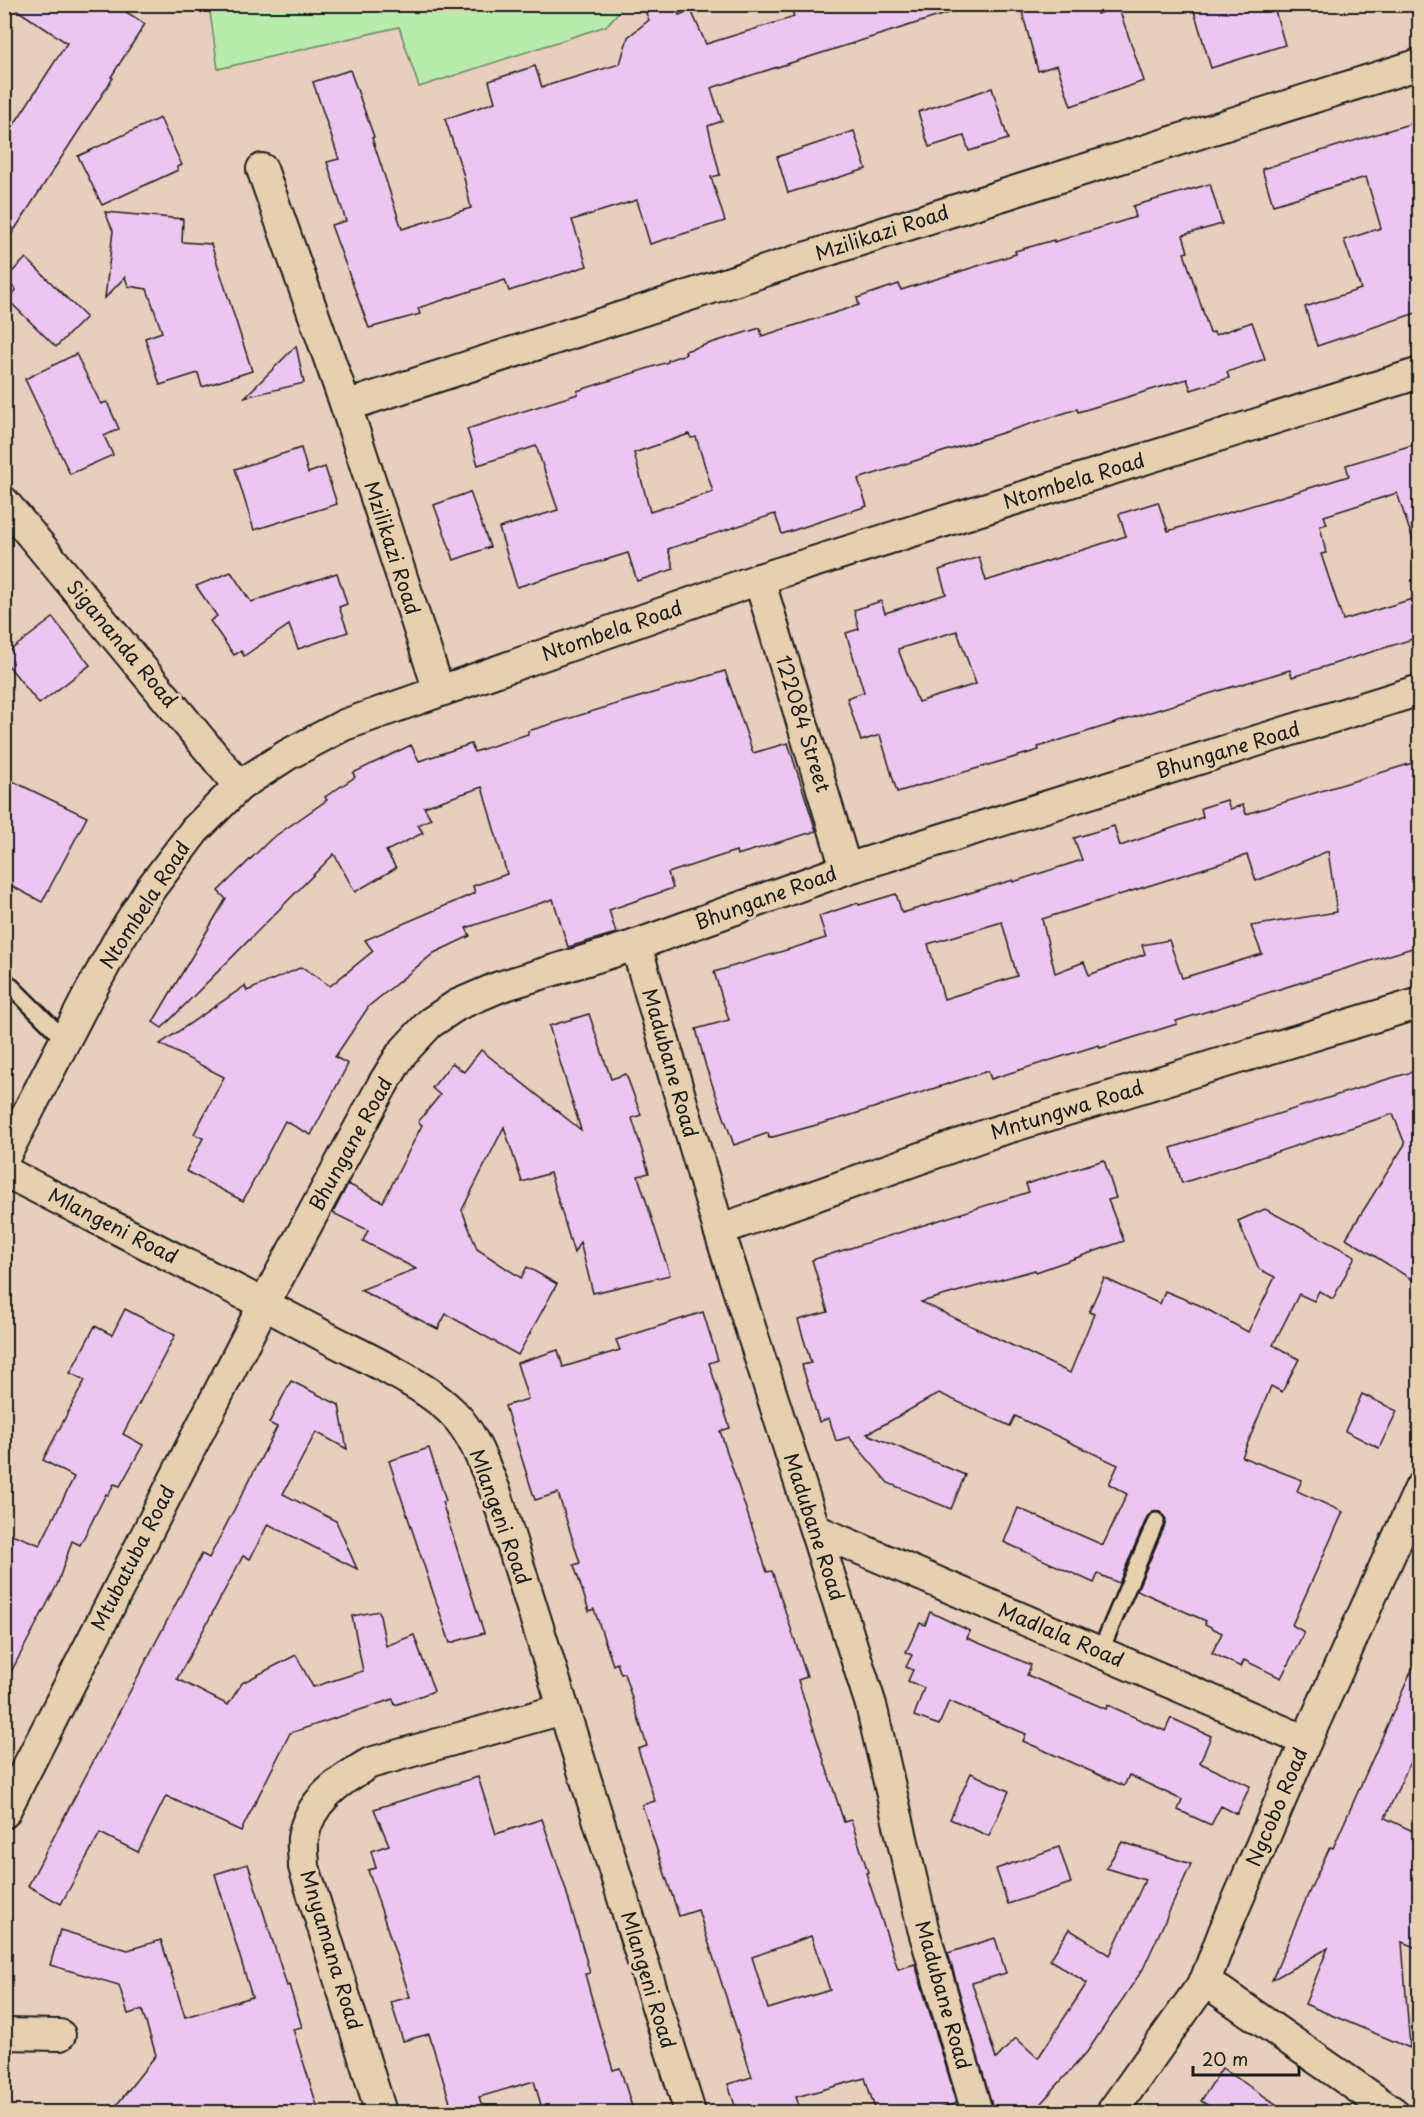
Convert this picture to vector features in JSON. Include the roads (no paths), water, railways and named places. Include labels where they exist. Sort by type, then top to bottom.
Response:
[{"type":"street","name":"Mzilikazi Road","points":[[346,406],[898,228],[1419,64]]},
{"type":"street","name":"Mzilikazi Road","points":[[262,169],[346,406],[439,691]]},
{"type":"street","name":"Ntombela Road","points":[[4,1158],[118,941],[152,888],[195,830],[239,786],[287,755],[344,725],[759,579],[1419,373]]},
{"type":"street","name":"Sigananda Road","points":[[4,502],[239,786]]},
{"type":"street","name":"122084 Street","points":[[759,579],[846,869]]},
{"type":"street","name":"Bhungane Road","points":[[264,1304],[402,1053],[430,1023],[457,1005],[499,987],[636,945],[846,869],[1419,690]]},
{"type":"street","name":"Madubane Road","points":[[636,945],[760,1363],[871,1705],[923,1928],[977,2112]]},
{"type":"street","name":"Mntungwa Road","points":[[719,1230],[991,1133],[1419,1003]]},
{"type":"street","name":"Mlangeni Road","points":[[4,1171],[418,1386],[453,1412],[465,1428],[479,1451],[495,1493],[690,2112]]},
{"type":"street","name":"Mtubatuba Road","points":[[4,1813],[264,1304]]},
{"type":"street","name":"Ngcobo Road","points":[[1112,2112],[1204,1981],[1306,1741],[1419,1488]]},
{"type":"street","name":"Madlala Road","points":[[816,1530],[1306,1741]]},
{"type":"street","name":"Mnyamana Road","points":[[381,2112],[304,1867],[303,1839],[310,1815],[328,1792],[343,1778],[370,1763],[563,1709]]},
{"type":"street","points":[[1204,1981],[1393,2112]]},
{"type":"street","points":[[4,2034],[60,2035]]},
{"type":"lane","points":[[4,979],[65,1040]]},
{"type":"lane","points":[[1100,1652],[1156,1521]]}]
